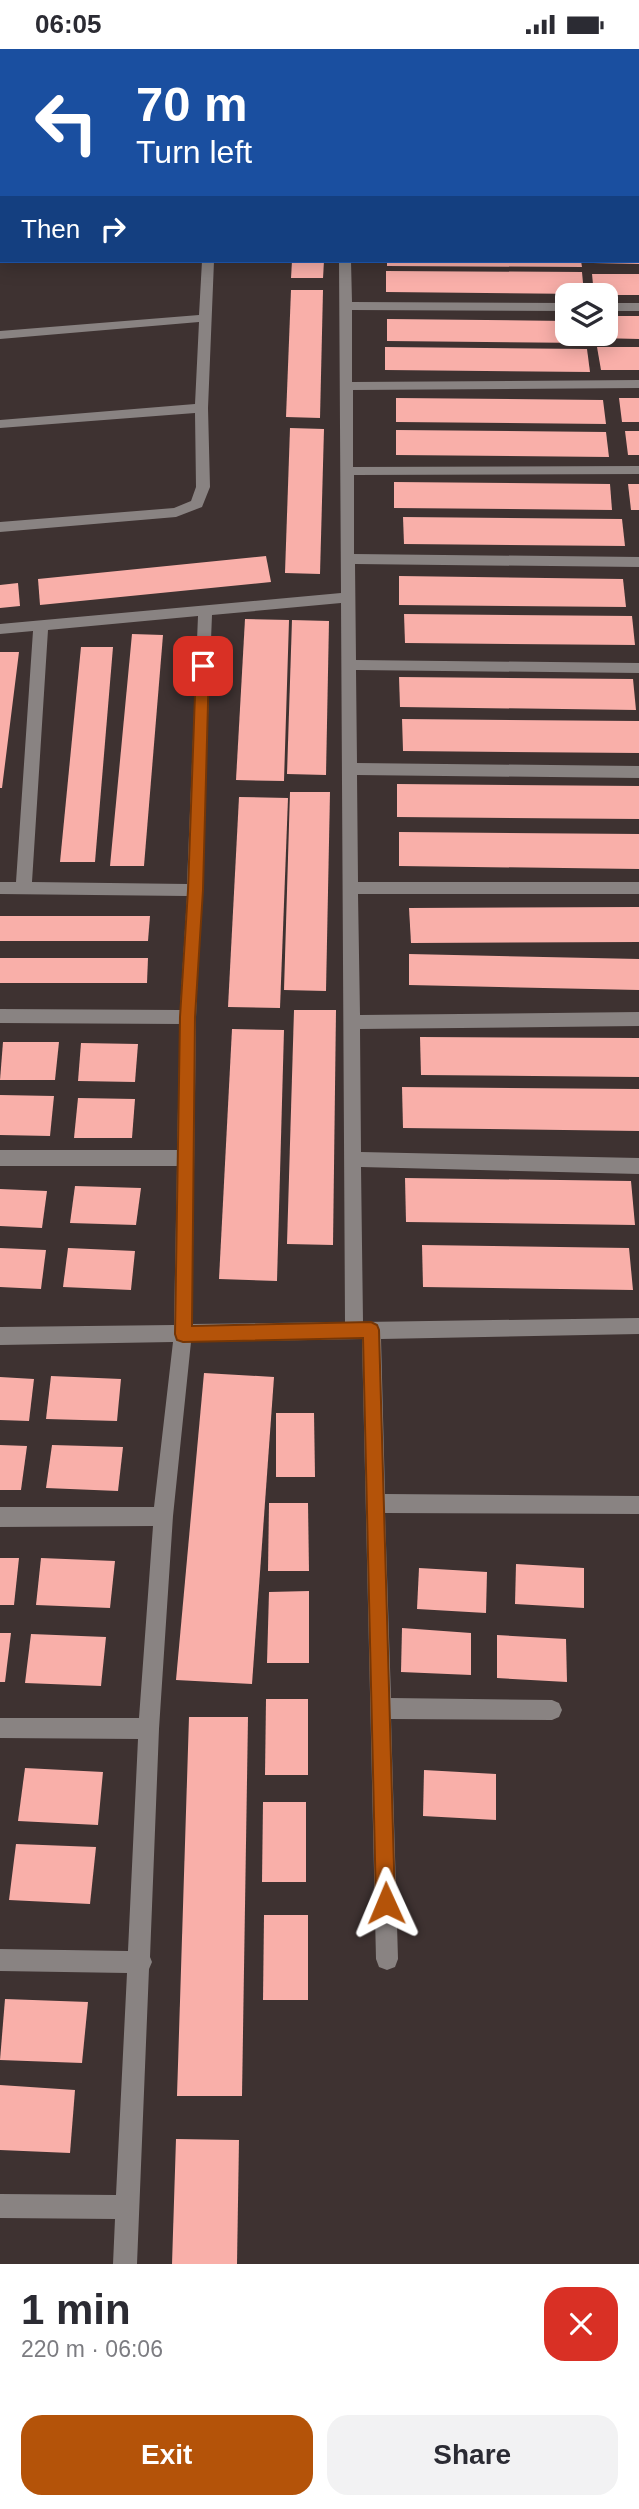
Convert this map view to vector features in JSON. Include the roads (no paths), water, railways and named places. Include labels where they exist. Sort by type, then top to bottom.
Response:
[{"type":"street","points":[[0,527],[176,512],[197,504],[203,487],[201,408],[208,263]]},
{"type":"street","points":[[345,263],[353,1159],[375,1503],[387,1959]]},
{"type":"street","points":[[346,306],[555,307]]},
{"type":"street","points":[[618,307],[639,307]]},
{"type":"street","points":[[0,335],[205,318]]},
{"type":"street","points":[[346,386],[639,384]]},
{"type":"street","points":[[0,424],[201,408]]},
{"type":"street","points":[[347,471],[639,470]]},
{"type":"street","points":[[348,559],[639,562]]},
{"type":"street","points":[[0,629],[348,597]]},
{"type":"street","points":[[125,2264],[141,1962],[149,1729],[163,1516],[183,1334],[188,1017],[205,610]]},
{"type":"street","points":[[24,888],[41,625]]},
{"type":"street","points":[[349,665],[639,669]]},
{"type":"street","points":[[349,769],[639,772]]},
{"type":"street","points":[[0,888],[195,890]]},
{"type":"street","points":[[351,888],[639,888]]},
{"type":"street","points":[[0,1016],[188,1017]]},
{"type":"street","points":[[352,1022],[639,1019]]},
{"type":"street","points":[[0,1158],[185,1158]]},
{"type":"street","points":[[353,1159],[639,1166]]},
{"type":"street","points":[[0,1336],[639,1326]]},
{"type":"street","points":[[375,1503],[639,1505]]},
{"type":"street","points":[[0,1517],[163,1516]]},
{"type":"street","points":[[381,1709],[552,1710]]},
{"type":"street","points":[[0,1728],[149,1729]]},
{"type":"street","points":[[0,1960],[141,1962]]},
{"type":"street","points":[[0,2206],[127,2207]]}]
